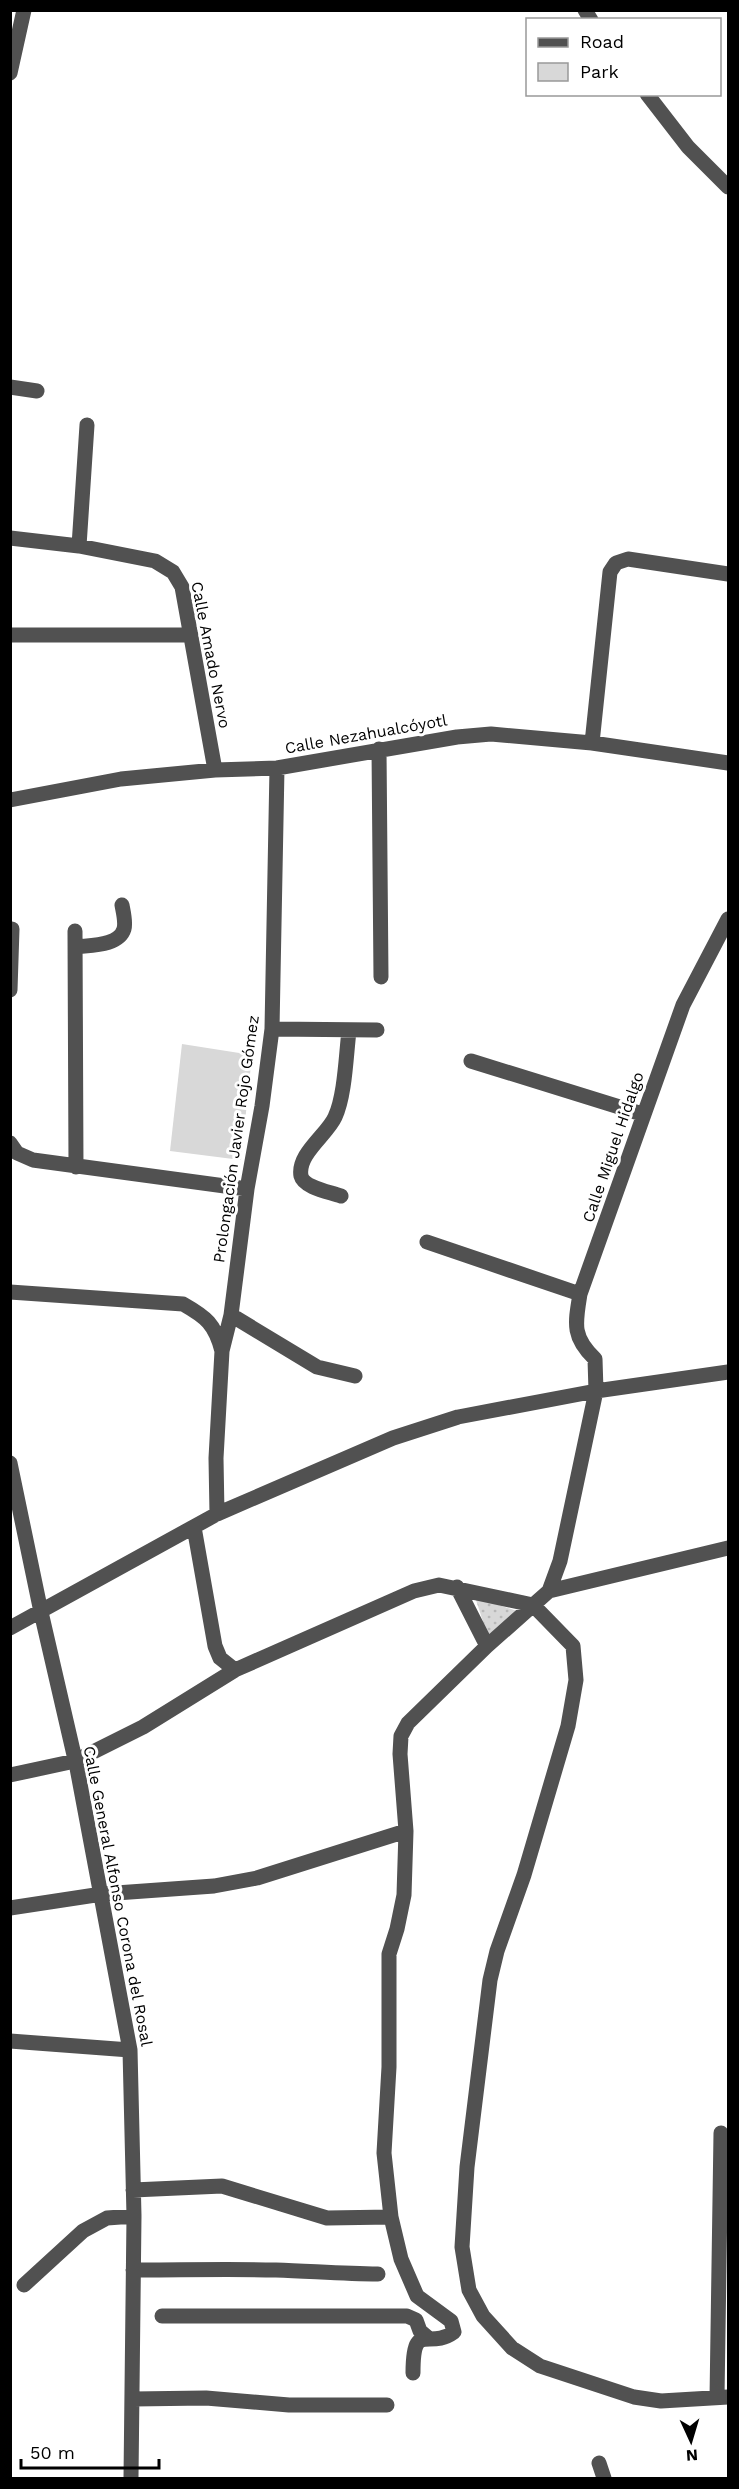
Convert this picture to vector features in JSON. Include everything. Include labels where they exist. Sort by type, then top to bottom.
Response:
[{"type":"street","points":[[10,74],[24,10]]},
{"type":"street","points":[[649,96],[688,147],[729,187]]},
{"type":"street","points":[[10,387],[37,392]]},
{"type":"street","points":[[79,546],[87,425]]},
{"type":"street","name":"Calle Amado Nervo","points":[[10,538],[79,546],[155,561],[173,572],[182,587],[215,770]]},
{"type":"street","points":[[592,743],[610,572],[616,563],[628,559],[729,574]]},
{"type":"street","points":[[10,635],[190,635]]},
{"type":"street","name":"Calle Nezahualcóyotl","points":[[10,800],[122,779],[215,770],[277,768],[379,749],[491,734],[592,743],[729,763]]},
{"type":"street","points":[[379,749],[381,977]]},
{"type":"street","name":"Prolongación Javier Rojo Gómez","points":[[217,1514],[216,1458],[222,1350],[231,1315],[247,1188],[262,1106],[272,1029],[277,768]]},
{"type":"street","points":[[76,947],[104,943],[118,937],[124,928],[122,905]]},
{"type":"street","name":"Calle Miguel Hidalgo","points":[[549,1591],[561,1561],[596,1390],[595,1359],[583,1348],[577,1336],[575,1320],[580,1294],[642,1114],[683,1005],[729,919]]},
{"type":"street","points":[[10,990],[12,929]]},
{"type":"street","points":[[75,931],[76,1167]]},
{"type":"street","points":[[272,1029],[377,1030]]},
{"type":"street","points":[[341,1196],[311,1186],[303,1180],[301,1174],[306,1157],[335,1117],[344,1078],[349,1031]]},
{"type":"street","points":[[471,1061],[642,1114]]},
{"type":"street","points":[[14,1148],[33,1160],[247,1188]]},
{"type":"street","points":[[427,1242],[580,1294]]},
{"type":"street","points":[[10,1292],[183,1304],[205,1317],[218,1333],[222,1350]]},
{"type":"street","points":[[231,1315],[317,1367],[355,1376]]},
{"type":"street","points":[[10,1628],[217,1514],[393,1438],[458,1417],[596,1390],[729,1371]]},
{"type":"street","name":"Calle General Alfonso Corona del Rosal","points":[[10,1464],[75,1761],[130,2050],[134,2216],[131,2478]]},
{"type":"street","points":[[194,1527],[215,1646],[220,1658],[235,1670]]},
{"type":"street","points":[[413,2373],[413,2349],[419,2341],[427,2337],[446,2337],[454,2332],[451,2321],[417,2296],[400,2259],[391,2217],[384,2153],[389,2067],[389,1954],[404,1895],[406,1831],[400,1754],[402,1736],[408,1723],[487,1646],[549,1591],[729,1548]]},
{"type":"street","points":[[10,1775],[75,1761],[143,1727],[235,1670],[414,1592],[439,1585],[533,1605],[573,1646],[576,1680],[568,1726],[524,1875],[497,1951],[490,1980],[467,2167],[462,2247],[469,2290],[483,2316],[512,2348],[540,2366],[634,2397],[661,2401],[723,2397],[722,2133]]},
{"type":"street","points":[[457,1587],[487,1646]]},
{"type":"street","points":[[10,1908],[102,1894],[214,1886],[257,1878],[406,1831]]},
{"type":"street","points":[[10,2041],[130,2050]]},
{"type":"street","points":[[133,2190],[222,2186],[327,2218],[391,2217]]},
{"type":"street","points":[[24,2285],[83,2231],[107,2218],[134,2216]]},
{"type":"street","points":[[133,2270],[258,2270],[378,2274]]},
{"type":"street","points":[[162,2316],[406,2316],[416,2320],[420,2331],[427,2337]]},
{"type":"street","points":[[133,2399],[206,2398],[289,2404],[387,2405]]},
{"type":"street","points":[[599,2463],[604,2478]]},
{"type":"green space","points":[[182,1044],[252,1055],[241,1160],[170,1151]]},
{"type":"green space","points":[[475,1597],[520,1612],[489,1640]]}]
